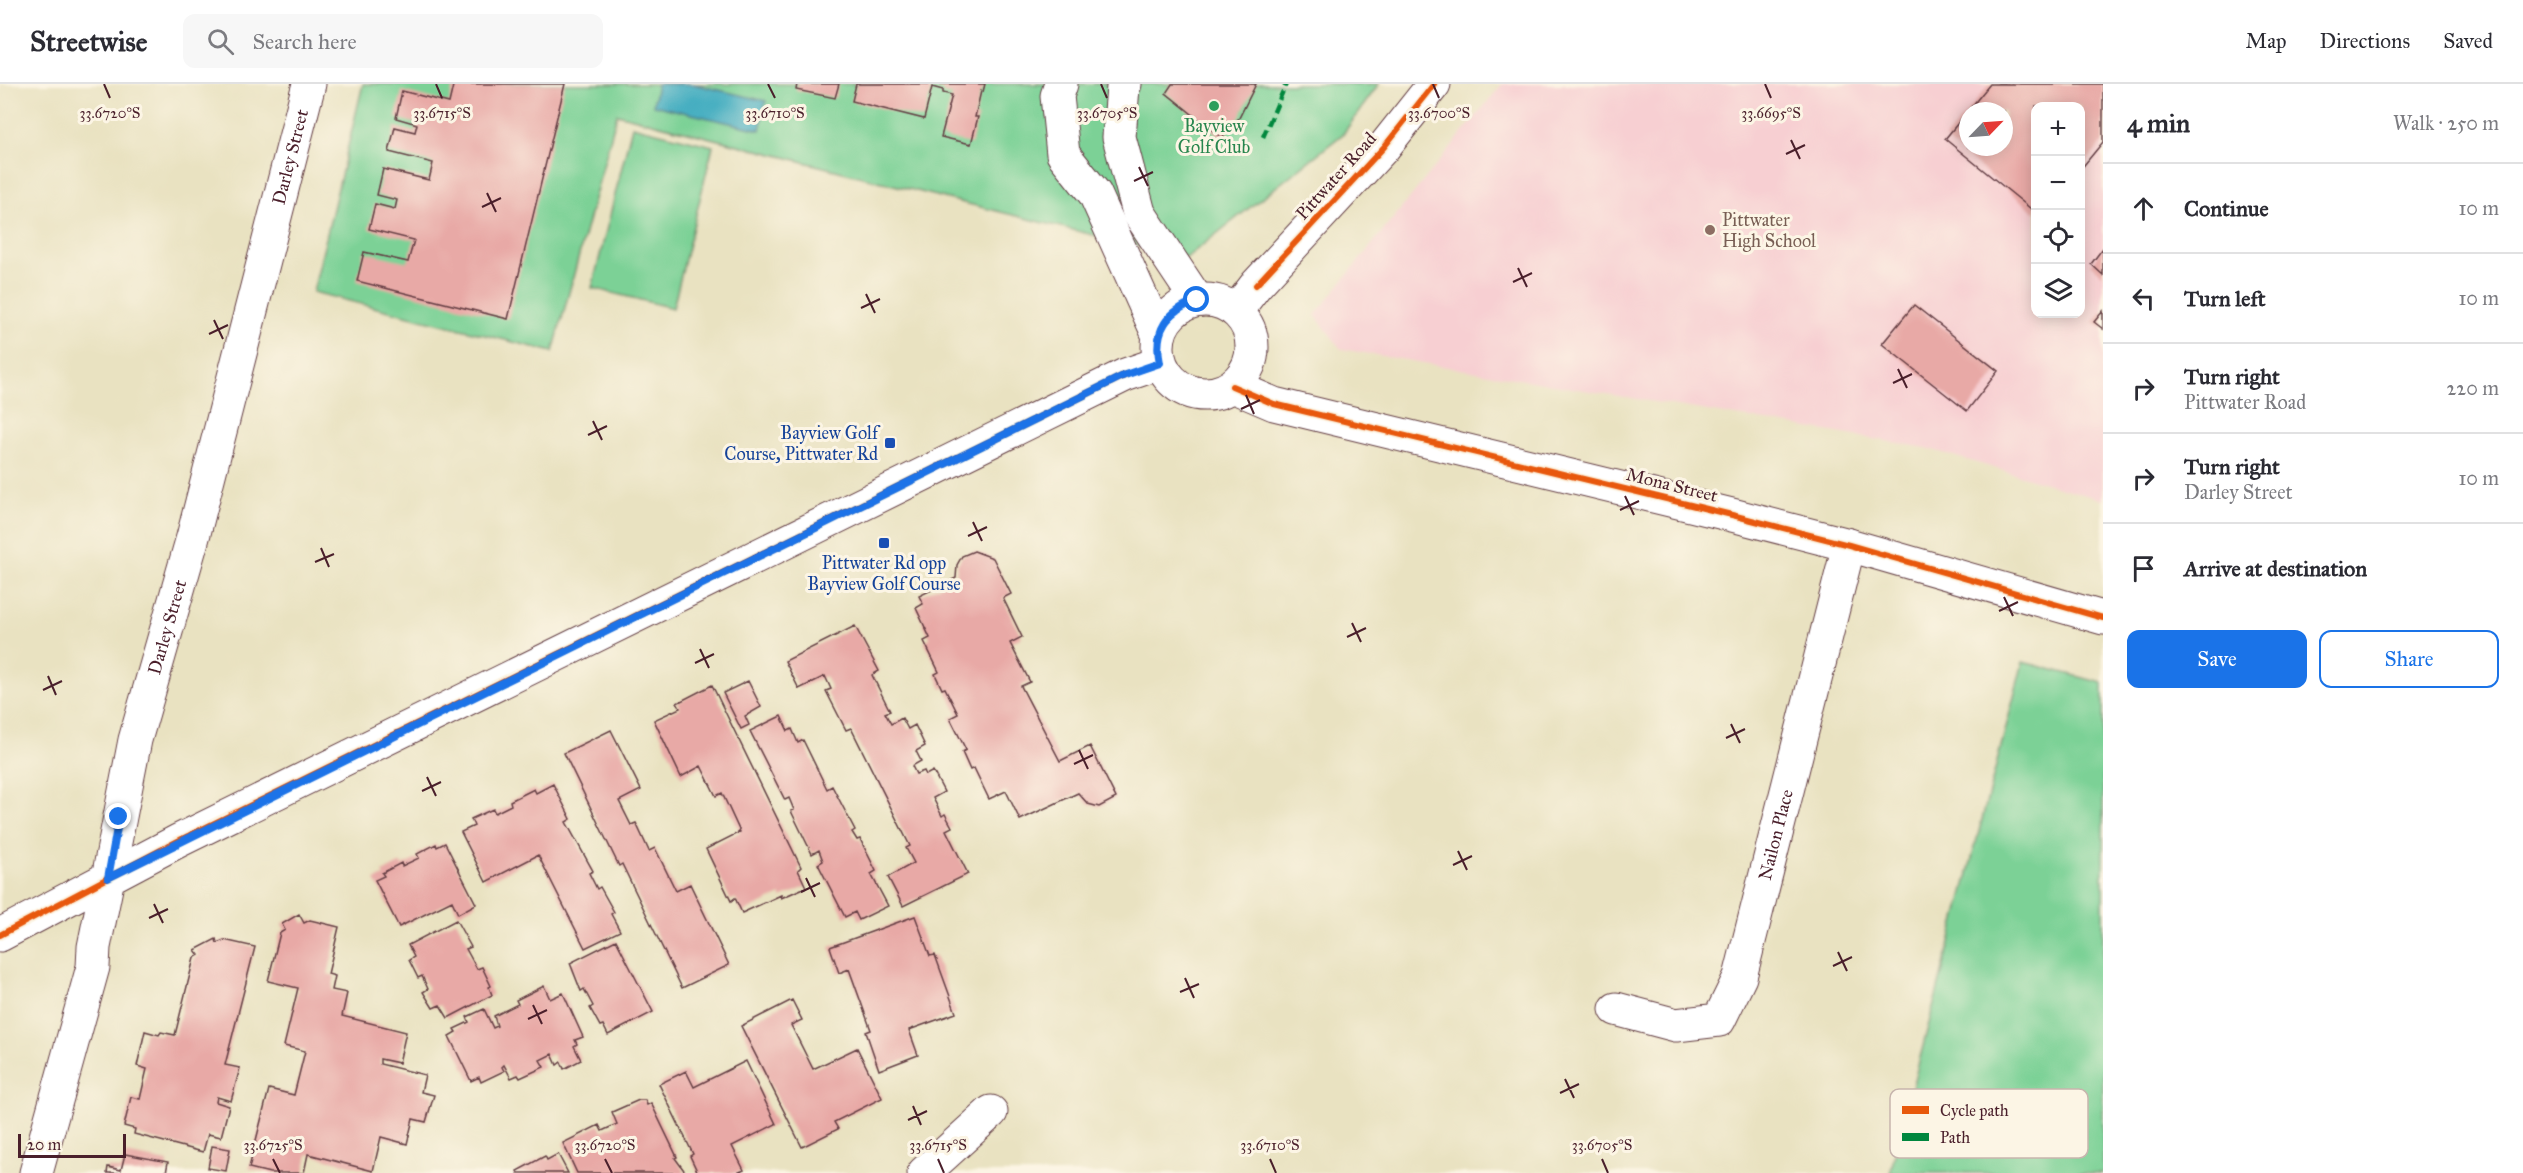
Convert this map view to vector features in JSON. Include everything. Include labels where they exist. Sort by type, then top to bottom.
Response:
[{"type":"street","name":"Darley Street","points":[[36,1173],[93,967],[94,947],[135,740],[193,537],[309,84]]},
{"type":"street","points":[[0,935],[108,878],[1125,375],[1160,350],[1166,319],[1180,307],[1197,300],[1225,303],[1236,311],[1249,329],[1252,350],[1246,371],[1232,386],[1212,394],[1191,392],[1173,381],[1160,350],[1095,194],[1063,154],[1057,96],[1061,84]]},
{"type":"street","points":[[1125,84],[1119,136],[1139,213],[1197,300]]},
{"type":"street","name":"Pittwater Road","points":[[1236,311],[1256,285],[1384,147],[1434,84]]},
{"type":"street","name":"Mona Street","points":[[1232,386],[1274,404],[1849,545],[2103,618]]},
{"type":"street","name":"Nailon Place","points":[[1616,1009],[1676,1025],[1719,1020],[1740,977],[1849,545]]},
{"type":"street","points":[[924,1173],[991,1113]]},
{"type":"shaded area","name":"Pittwater High School","points":[[1502,84],[2103,84],[2103,500],[1926,448],[1341,349],[1315,315]]},
{"type":"green space","name":"Bayview Golf Club","points":[[363,84],[1379,84],[1343,134],[1186,258],[617,114],[553,352],[313,292]]},
{"type":"green space","points":[[632,126],[713,146],[673,308],[592,288]]},
{"type":"green space","points":[[2023,662],[2103,683],[2103,1173],[1890,1173],[1894,1158],[2088,1158],[2088,1089],[1912,1089]]},
{"type":"water","points":[[657,84],[693,84],[766,101],[760,130],[653,105]]},
{"type":"building","points":[[448,84],[565,84],[508,319],[357,281],[364,252],[408,262],[414,240],[369,229],[375,204],[395,209],[397,200],[377,195],[383,169],[429,180],[433,163],[389,152],[395,127],[415,132],[417,124],[396,118],[402,91],[449,103],[453,86]]},
{"type":"building","points":[[797,84],[839,84],[835,98],[796,90]]},
{"type":"building","points":[[856,84],[985,84],[983,92],[981,91],[975,117],[978,117],[971,144],[941,137],[952,95],[943,93],[943,90],[932,87],[924,119],[852,101]]},
{"type":"building","name":"Bayview Golf Club","points":[[1172,84],[1256,84],[1239,118],[1222,138],[1166,93]]},
{"type":"building","points":[[1990,84],[2103,84],[2103,142],[2085,164],[2085,102],[2031,102],[2031,209],[1966,156],[2013,156],[2013,102],[1975,102]]},
{"type":"building","points":[[1959,122],[1959,150],[1945,139]]},
{"type":"building","points":[[2103,248],[2103,275],[2091,264]]},
{"type":"building","points":[[1914,305],[1998,371],[1967,411],[1882,344]]},
{"type":"building","points":[[2103,311],[2103,329],[2094,322]]},
{"type":"building","points":[[974,551],[993,558],[1011,594],[1003,598],[1022,637],[1010,643],[1030,682],[1021,686],[1060,761],[1090,746],[1116,798],[1099,807],[1088,804],[1078,793],[1020,820],[1006,791],[989,799],[974,768],[970,770],[962,752],[966,750],[950,718],[958,714],[935,674],[939,672],[924,641],[930,638],[916,608],[923,604],[919,596],[956,578],[957,565],[962,556]]},
{"type":"building","points":[[855,626],[879,671],[872,675],[890,711],[885,713],[891,724],[902,718],[908,729],[915,725],[925,746],[916,751],[921,761],[912,766],[916,774],[924,771],[926,775],[933,771],[944,792],[933,798],[942,816],[945,814],[952,827],[946,830],[968,874],[903,906],[888,877],[914,863],[906,848],[910,846],[851,728],[846,730],[826,691],[831,689],[825,676],[799,689],[785,661]]},
{"type":"building","points":[[748,681],[761,707],[745,716],[749,725],[741,729],[723,693]]},
{"type":"building","points":[[712,685],[801,867],[798,870],[806,887],[781,898],[781,895],[742,913],[735,898],[731,901],[706,849],[740,832],[722,793],[716,796],[701,766],[681,777],[654,720],[680,708],[677,703]]},
{"type":"building","points":[[781,716],[788,731],[792,729],[798,743],[803,740],[827,789],[832,786],[855,830],[852,832],[857,840],[860,839],[876,871],[871,874],[888,906],[859,920],[855,912],[845,917],[818,864],[823,861],[819,850],[812,854],[791,811],[794,810],[789,798],[785,800],[750,731]]},
{"type":"building","points":[[611,730],[641,790],[619,801],[631,825],[636,823],[649,851],[655,848],[676,891],[690,884],[729,965],[682,988],[622,864],[619,866],[564,753]]},
{"type":"building","points":[[553,784],[571,819],[566,822],[593,871],[589,873],[597,889],[600,887],[614,912],[611,914],[620,931],[585,948],[538,855],[486,882],[461,832],[474,826],[471,819],[493,809],[495,813],[511,805],[510,801],[534,789],[536,793]]},
{"type":"building","points":[[445,843],[476,904],[458,914],[452,901],[399,927],[375,880],[384,876],[382,873],[401,863],[402,866],[419,858],[417,854],[436,844],[437,847]]},
{"type":"building","points":[[299,914],[304,923],[310,920],[339,927],[328,974],[335,976],[332,990],[347,993],[342,1016],[406,1032],[399,1063],[380,1059],[380,1064],[425,1075],[421,1092],[434,1095],[426,1122],[413,1119],[407,1144],[381,1137],[373,1171],[308,1154],[304,1173],[270,1173],[249,1168],[269,1089],[294,1095],[305,1051],[284,1046],[298,988],[268,981],[280,933],[285,930],[282,924]]},
{"type":"building","points":[[915,916],[930,956],[935,955],[956,1013],[909,1030],[918,1055],[879,1070],[866,1032],[871,1030],[849,969],[839,973],[830,947]]},
{"type":"building","points":[[456,920],[471,947],[466,949],[477,969],[482,967],[491,986],[489,987],[492,995],[448,1018],[440,1005],[433,1008],[423,992],[428,989],[422,976],[418,978],[409,960],[414,957],[408,945]]},
{"type":"building","points":[[216,939],[217,943],[224,940],[255,947],[225,1065],[240,1068],[231,1101],[217,1097],[216,1102],[229,1106],[221,1137],[208,1134],[203,1152],[134,1134],[135,1129],[124,1126],[131,1097],[140,1099],[147,1069],[137,1066],[145,1031],[159,1035],[161,1032],[175,1035],[194,958],[199,955],[195,950]]},
{"type":"building","points":[[616,940],[653,1012],[608,1035],[590,1008],[593,1006],[584,989],[581,991],[570,963]]},
{"type":"building","points":[[544,986],[550,999],[563,993],[583,1037],[575,1040],[577,1044],[574,1046],[581,1060],[564,1069],[561,1062],[557,1065],[552,1054],[540,1060],[544,1067],[520,1078],[518,1075],[511,1078],[504,1065],[502,1067],[504,1071],[481,1082],[479,1077],[471,1081],[449,1036],[456,1032],[454,1029],[469,1022],[467,1017],[484,1009],[493,1028],[497,1026],[494,1016],[518,1004],[516,1000]]},
{"type":"building","points":[[792,1000],[802,1020],[791,1025],[813,1069],[857,1048],[882,1098],[834,1122],[838,1129],[802,1147],[741,1026]]},
{"type":"building","points":[[746,1061],[776,1124],[732,1146],[744,1170],[737,1173],[698,1173],[690,1156],[693,1154],[659,1084],[686,1071],[694,1087]]},
{"type":"building","points":[[639,1100],[645,1100],[647,1105],[651,1103],[677,1157],[675,1158],[686,1173],[577,1173],[563,1143],[599,1125],[602,1131],[617,1124],[612,1112]]},
{"type":"building","points":[[212,1146],[230,1149],[226,1171],[208,1168]]},
{"type":"building","points":[[125,1154],[168,1162],[166,1173],[107,1173],[108,1167],[121,1170]]},
{"type":"building","points":[[558,1154],[568,1173],[518,1173],[517,1171],[545,1156],[547,1160]]},
{"type":"marked path","points":[[1263,137],[1286,84]]},
{"type":"cycle path","points":[[1256,285],[1384,147],[1434,84]]},
{"type":"cycle path","points":[[0,935],[178,841],[1125,375]]},
{"type":"cycle path","points":[[1232,386],[1274,404],[1849,545],[2103,618]]},
{"type":"place","name":"Bayview Golf Club","points":[[1214,106]]},
{"type":"place","name":"Pittwater High School","points":[[1710,230]]},
{"type":"place","name":"Bayview Golf Course, Pittwater Rd","points":[[890,443]]},
{"type":"place","name":"Pittwater Rd opp Bayview Golf Course","points":[[884,543]]},
{"type":"route","points":[[119,817],[108,878],[1125,375],[1160,363],[1157,350],[1159,336],[1166,319],[1180,307],[1197,300]]}]
